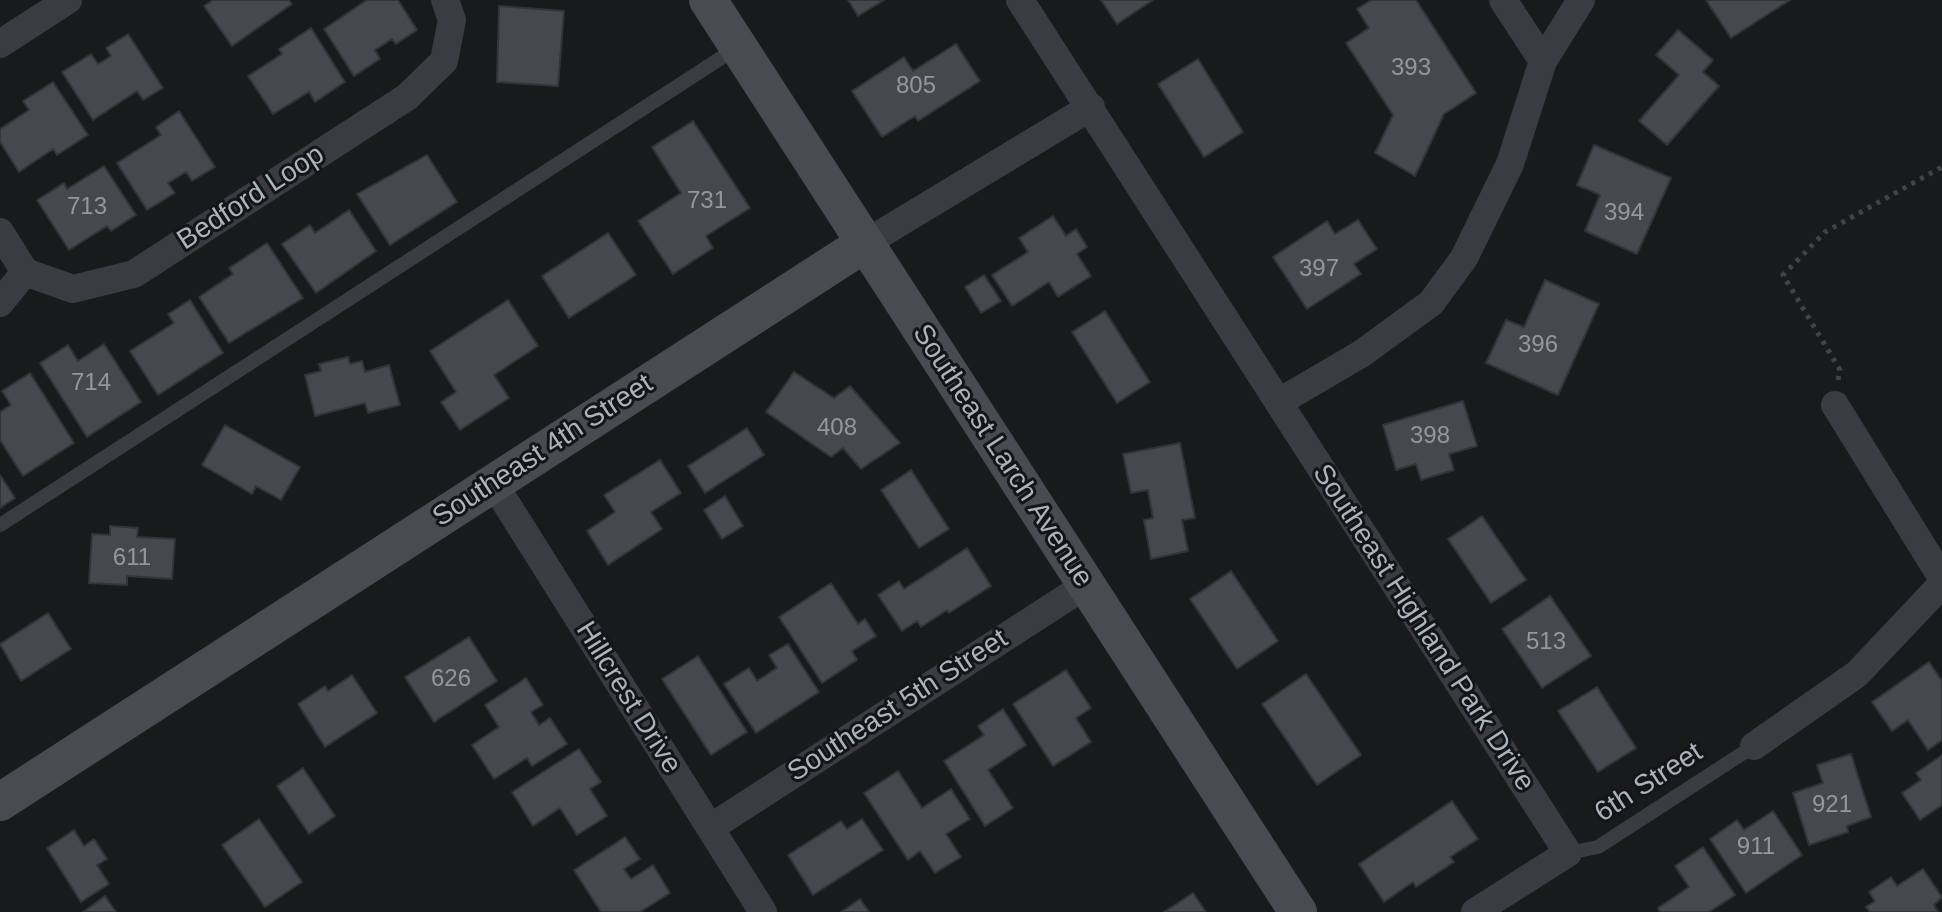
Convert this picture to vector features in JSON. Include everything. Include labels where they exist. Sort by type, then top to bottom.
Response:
[{"type":"main road","name":"Southeast Larch Avenue","points":[[708,0],[1298,912]]},
{"type":"main road","name":"Southeast 4th Street","points":[[0,802],[864,244]]},
{"type":"street","points":[[0,44],[68,0]]},
{"type":"street","name":"Bedford Loop","points":[[25,272],[73,289],[134,274],[160,258],[407,97],[444,61],[452,20],[445,0]]},
{"type":"street","name":"Southeast Highland Park Drive","points":[[1020,0],[1568,853]]},
{"type":"street","points":[[1503,0],[1543,61]]},
{"type":"street","points":[[1279,402],[1361,354],[1431,303],[1464,258],[1510,164],[1543,61],[1581,0]]},
{"type":"street","name":"Southeast 4th Street","points":[[864,244],[1091,107]]},
{"type":"street","points":[[0,232],[25,272],[0,303]]},
{"type":"street","points":[[1835,405],[1942,578]]},
{"type":"street","name":"Hillcrest Drive","points":[[494,484],[763,912]]},
{"type":"street","points":[[1754,746],[1857,674],[1942,584]]},
{"type":"street","name":"Southeast 5th Street","points":[[710,828],[1086,585]]},
{"type":"street","points":[[1475,912],[1568,853]]},
{"type":"lane","points":[[0,525],[738,47]]},
{"type":"lane","name":"6th Street","points":[[1568,853],[1598,847],[1754,746]]},
{"type":"path","points":[[1835,405],[1840,370],[1783,275],[1825,232],[1942,167]]},
{"type":"building","points":[[213,0],[289,0],[292,4],[232,46],[204,6]]},
{"type":"building","points":[[367,0],[398,0],[417,30],[396,44],[392,39],[375,50],[380,59],[354,76],[324,29]]},
{"type":"building","points":[[848,0],[884,0],[858,16]]},
{"type":"building","points":[[1101,0],[1153,0],[1117,24]]},
{"type":"building","points":[[1371,0],[1416,0],[1476,93],[1444,114],[1415,176],[1375,153],[1393,115],[1346,43],[1369,28],[1357,9]]},
{"type":"building","points":[[1706,0],[1790,0],[1731,38]]},
{"type":"building","points":[[499,6],[564,11],[558,86],[497,82]]},
{"type":"building","points":[[311,28],[345,82],[315,102],[309,92],[273,114],[248,76],[282,54],[279,49]]},
{"type":"building","points":[[1678,30],[1713,60],[1703,72],[1719,86],[1667,145],[1639,121],[1679,75],[1656,55]]},
{"type":"building","points":[[128,34],[163,88],[143,100],[137,91],[93,120],[62,72],[91,54],[98,64],[111,56],[106,48]]},
{"type":"building","points":[[956,44],[980,81],[918,121],[915,116],[882,137],[852,91],[904,57],[913,71]]},
{"type":"building","points":[[1198,59],[1243,132],[1204,157],[1158,84]]},
{"type":"building","points":[[53,82],[88,135],[57,155],[53,149],[19,172],[0,142],[0,129],[29,110],[23,101]]},
{"type":"building","points":[[179,111],[215,167],[192,181],[186,172],[168,183],[175,193],[147,210],[117,163],[161,135],[156,127]]},
{"type":"building","points":[[693,121],[750,208],[706,236],[713,248],[673,274],[638,221],[681,193],[652,147]]},
{"type":"building","points":[[1594,145],[1671,178],[1637,254],[1585,231],[1600,195],[1577,185]]},
{"type":"building","points":[[427,155],[457,202],[390,245],[357,194]]},
{"type":"building","points":[[104,166],[136,215],[111,231],[107,226],[69,250],[37,200],[64,183],[67,189]]},
{"type":"building","points":[[349,210],[376,251],[316,293],[282,244],[310,225],[315,233]]},
{"type":"building","points":[[1053,216],[1066,236],[1076,229],[1087,247],[1077,254],[1091,276],[1058,297],[1049,282],[1012,306],[992,275],[1028,252],[1019,238]]},
{"type":"building","points":[[1358,220],[1377,249],[1354,264],[1361,274],[1307,309],[1273,257],[1327,221],[1335,234]]},
{"type":"building","points":[[608,233],[636,275],[569,318],[542,276]]},
{"type":"building","points":[[267,243],[303,298],[229,343],[199,297],[233,274],[229,268]]},
{"type":"building","points":[[984,275],[1001,301],[981,313],[965,287]]},
{"type":"building","points":[[1545,280],[1599,304],[1558,395],[1486,363],[1506,320],[1524,327]]},
{"type":"building","points":[[190,300],[223,353],[158,395],[130,351],[174,323],[168,314]]},
{"type":"building","points":[[508,300],[538,346],[494,375],[509,398],[460,430],[441,402],[456,392],[430,351]]},
{"type":"building","points":[[1105,311],[1150,382],[1117,403],[1072,332]]},
{"type":"building","points":[[104,344],[141,402],[87,437],[40,363],[68,345],[78,361]]},
{"type":"building","points":[[348,357],[350,364],[362,361],[365,372],[389,365],[400,405],[368,413],[365,403],[315,416],[305,375],[321,371],[319,364]]},
{"type":"building","points":[[794,372],[834,398],[850,386],[900,443],[861,469],[843,448],[831,457],[766,412]]},
{"type":"building","points":[[30,373],[74,443],[23,476],[0,440],[0,412],[11,405],[2,391]]},
{"type":"building","points":[[1463,401],[1477,446],[1449,454],[1454,470],[1421,480],[1416,464],[1396,470],[1383,425]]},
{"type":"building","points":[[225,425],[300,467],[281,500],[256,486],[252,494],[202,465]]},
{"type":"building","points":[[747,428],[764,455],[705,493],[688,466]]},
{"type":"building","points":[[1180,443],[1195,518],[1182,520],[1188,551],[1151,559],[1144,520],[1153,518],[1148,490],[1131,493],[1123,454]]},
{"type":"building","points":[[660,460],[681,493],[651,512],[662,529],[608,565],[587,531],[615,512],[604,495]]},
{"type":"building","points":[[911,470],[949,529],[919,548],[881,490]]},
{"type":"building","points":[[0,475],[15,498],[0,508]]},
{"type":"building","points":[[725,496],[743,526],[722,539],[704,510]]},
{"type":"building","points":[[1482,516],[1526,580],[1491,603],[1448,539]]},
{"type":"building","points":[[110,526],[138,528],[137,537],[175,539],[172,579],[127,576],[127,585],[89,583],[92,534],[110,535]]},
{"type":"building","points":[[967,548],[991,586],[949,613],[947,610],[921,627],[917,621],[902,631],[878,595],[899,581],[904,589]]},
{"type":"building","points":[[1231,571],[1278,641],[1237,669],[1190,599]]},
{"type":"building","points":[[831,583],[858,624],[865,619],[876,636],[852,651],[857,660],[822,683],[779,617]]},
{"type":"building","points":[[1550,596],[1591,656],[1542,688],[1502,629]]},
{"type":"building","points":[[48,613],[71,649],[21,681],[0,644]]},
{"type":"building","points":[[469,637],[497,681],[434,722],[405,677]]},
{"type":"building","points":[[788,644],[819,692],[756,733],[724,684],[749,668],[757,681],[777,668],[769,655]]},
{"type":"building","points":[[698,656],[747,732],[711,755],[662,679]]},
{"type":"building","points":[[1929,662],[1942,681],[1942,740],[1928,750],[1908,720],[1892,731],[1872,702]]},
{"type":"building","points":[[1066,670],[1091,708],[1076,718],[1091,742],[1053,766],[1013,704]]},
{"type":"building","points":[[1306,674],[1361,755],[1317,785],[1262,704]]},
{"type":"building","points":[[352,675],[377,713],[325,747],[298,704],[325,686],[328,691]]},
{"type":"building","points":[[526,678],[543,705],[531,712],[539,725],[550,718],[567,744],[532,766],[527,758],[494,779],[472,745],[499,727],[485,705]]},
{"type":"building","points":[[1597,687],[1636,748],[1598,772],[1558,711]]},
{"type":"building","points":[[1003,709],[1026,745],[988,770],[1013,808],[985,826],[944,761],[984,735],[978,726]]},
{"type":"building","points":[[579,749],[601,782],[590,789],[607,816],[577,835],[560,808],[533,826],[512,792]]},
{"type":"building","points":[[1851,754],[1871,817],[1847,826],[1848,832],[1809,845],[1793,793],[1823,783],[1817,765]]},
{"type":"building","points":[[1942,755],[1942,805],[1920,820],[1902,793],[1921,780],[1916,773]]},
{"type":"building","points":[[303,768],[335,816],[309,834],[277,786]]},
{"type":"building","points":[[898,771],[922,808],[951,789],[970,819],[946,834],[961,857],[935,873],[920,851],[908,860],[864,793]]},
{"type":"building","points":[[1452,801],[1478,839],[1450,857],[1454,862],[1416,887],[1413,882],[1384,902],[1359,864]]},
{"type":"building","points":[[1773,811],[1802,855],[1746,893],[1710,839],[1737,820],[1744,830]]},
{"type":"building","points":[[259,819],[302,882],[265,907],[222,845]]},
{"type":"building","points":[[862,819],[883,850],[813,895],[788,855],[841,821],[847,829]]},
{"type":"building","points":[[74,830],[84,846],[94,839],[107,859],[97,865],[109,884],[81,902],[47,848]]},
{"type":"building","points":[[625,837],[640,859],[624,869],[631,879],[653,865],[670,893],[640,912],[601,912],[574,870]]},
{"type":"building","points":[[1703,847],[1735,895],[1709,912],[1660,912],[1658,908],[1689,887],[1675,866]]},
{"type":"building","points":[[1923,869],[1942,897],[1934,905],[1938,912],[1870,912],[1866,907],[1875,901],[1869,892],[1891,877],[1897,886]]},
{"type":"building","points":[[1193,893],[1206,912],[1164,912]]},
{"type":"building","points":[[105,896],[116,912],[83,912]]},
{"type":"building","points":[[860,899],[869,912],[841,912]]}]
